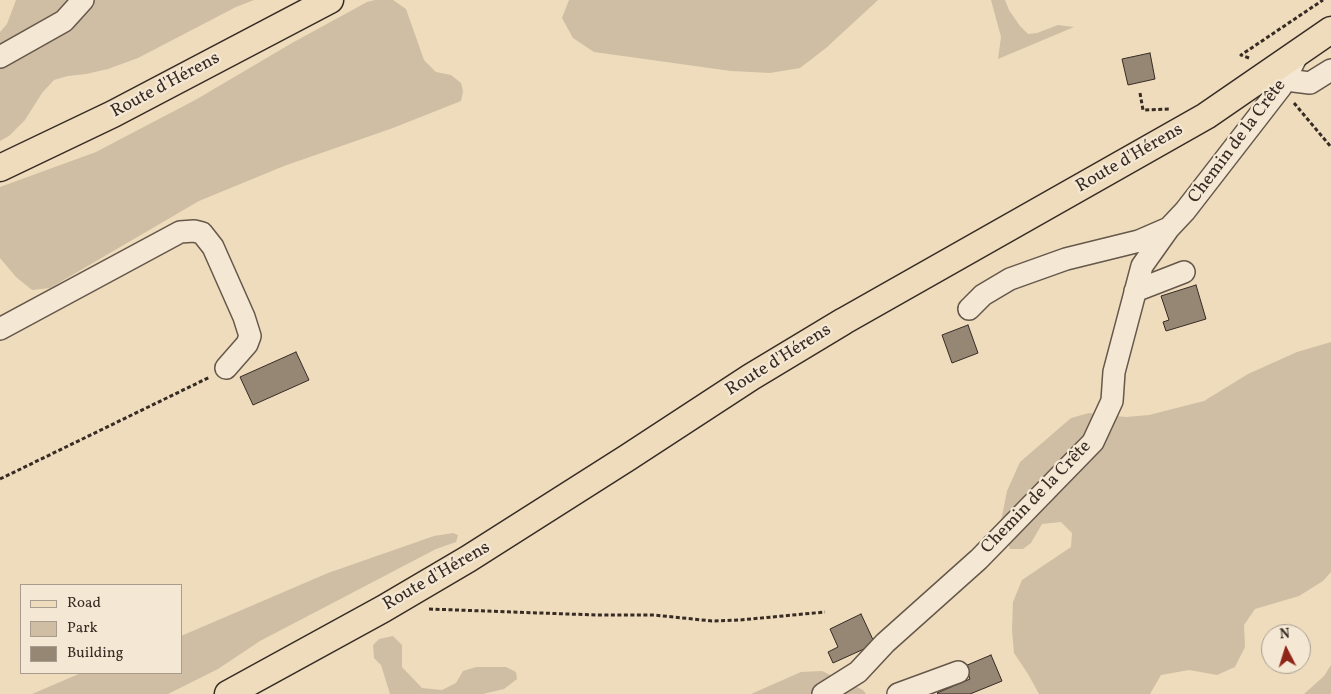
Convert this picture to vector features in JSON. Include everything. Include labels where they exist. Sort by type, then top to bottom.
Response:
[{"type":"main road","name":"Route d'Hérens","points":[[0,168],[113,114],[330,0]]},
{"type":"main road","name":"Route d'Hérens","points":[[228,694],[383,609],[468,559],[628,458],[751,377],[880,300],[1206,116],[1281,78],[1300,50],[1331,30]]},
{"type":"street","points":[[0,57],[64,21],[83,0]]},
{"type":"street","points":[[1281,78],[1310,83],[1331,70]]},
{"type":"street","name":"Chemin de la Crête","points":[[823,694],[858,672],[885,643],[979,559],[1093,442],[1112,401],[1114,372],[1142,266],[1169,228],[1185,211],[1281,78]]},
{"type":"street","points":[[969,309],[983,295],[1010,279],[1066,259],[1139,241],[1169,228]]},
{"type":"street","points":[[0,329],[180,232],[194,231],[202,233],[213,247],[244,317],[250,336],[247,344],[226,368]]},
{"type":"street","points":[[1136,291],[1184,272]]},
{"type":"street","points":[[898,694],[958,672]]},
{"type":"path","points":[[1322,0],[1241,56],[1281,78],[1331,147]]},
{"type":"path","points":[[0,479],[226,368]]},
{"type":"path","points":[[420,610],[654,615],[712,621],[825,612]]},
{"type":"green space","points":[[16,0],[254,0],[236,7],[138,58],[108,69],[54,80],[42,93],[25,120],[9,136],[0,141],[0,32],[7,24]]},
{"type":"green space","points":[[393,0],[406,9],[424,60],[436,72],[451,75],[461,83],[463,91],[461,101],[393,128],[284,166],[199,201],[50,288],[32,290],[16,277],[0,258],[0,187],[96,152],[197,99],[292,43],[367,2]]},
{"type":"green space","points":[[569,0],[878,0],[826,48],[800,68],[770,73],[731,71],[594,52],[573,38],[562,18]]},
{"type":"green space","points":[[991,0],[1005,0],[1009,10],[1028,34],[1037,33],[1058,25],[1074,27],[998,59],[1001,37]]},
{"type":"green space","points":[[1331,342],[1331,572],[1323,581],[1299,596],[1255,609],[1244,625],[1245,647],[1235,667],[1217,675],[1189,670],[1161,675],[1150,694],[1039,694],[1014,653],[1012,630],[1013,602],[1022,580],[1071,547],[1072,533],[1061,522],[1042,524],[1031,543],[1023,549],[1010,549],[1000,526],[1007,491],[1020,462],[1071,418],[1089,413],[1126,417],[1149,415],[1204,401],[1248,374],[1297,352]]},
{"type":"green space","points":[[453,533],[458,535],[456,542],[436,549],[260,641],[218,669],[168,694],[32,694],[79,674],[182,674],[182,636],[328,573],[434,536]]},
{"type":"green space","points":[[393,636],[402,645],[402,667],[422,688],[442,690],[456,683],[463,671],[476,667],[506,667],[516,672],[517,679],[504,689],[483,694],[390,694],[381,665],[374,658],[373,645],[379,639]]},
{"type":"green space","points":[[1331,665],[1331,694],[1304,694],[1324,676]]},
{"type":"green space","points":[[822,671],[863,690],[866,694],[751,694],[801,672]]},
{"type":"building","points":[[1150,53],[1155,79],[1128,85],[1122,59]]},
{"type":"building","points":[[1196,285],[1206,319],[1166,331],[1163,322],[1169,320],[1161,296]]},
{"type":"building","points":[[968,325],[978,353],[952,363],[942,335]]},
{"type":"building","points":[[296,352],[309,380],[253,405],[240,377]]},
{"type":"building","points":[[861,614],[875,644],[833,663],[828,652],[838,647],[830,629]]},
{"type":"building","points":[[991,655],[1002,681],[970,694],[937,693],[970,679],[965,666]]}]
